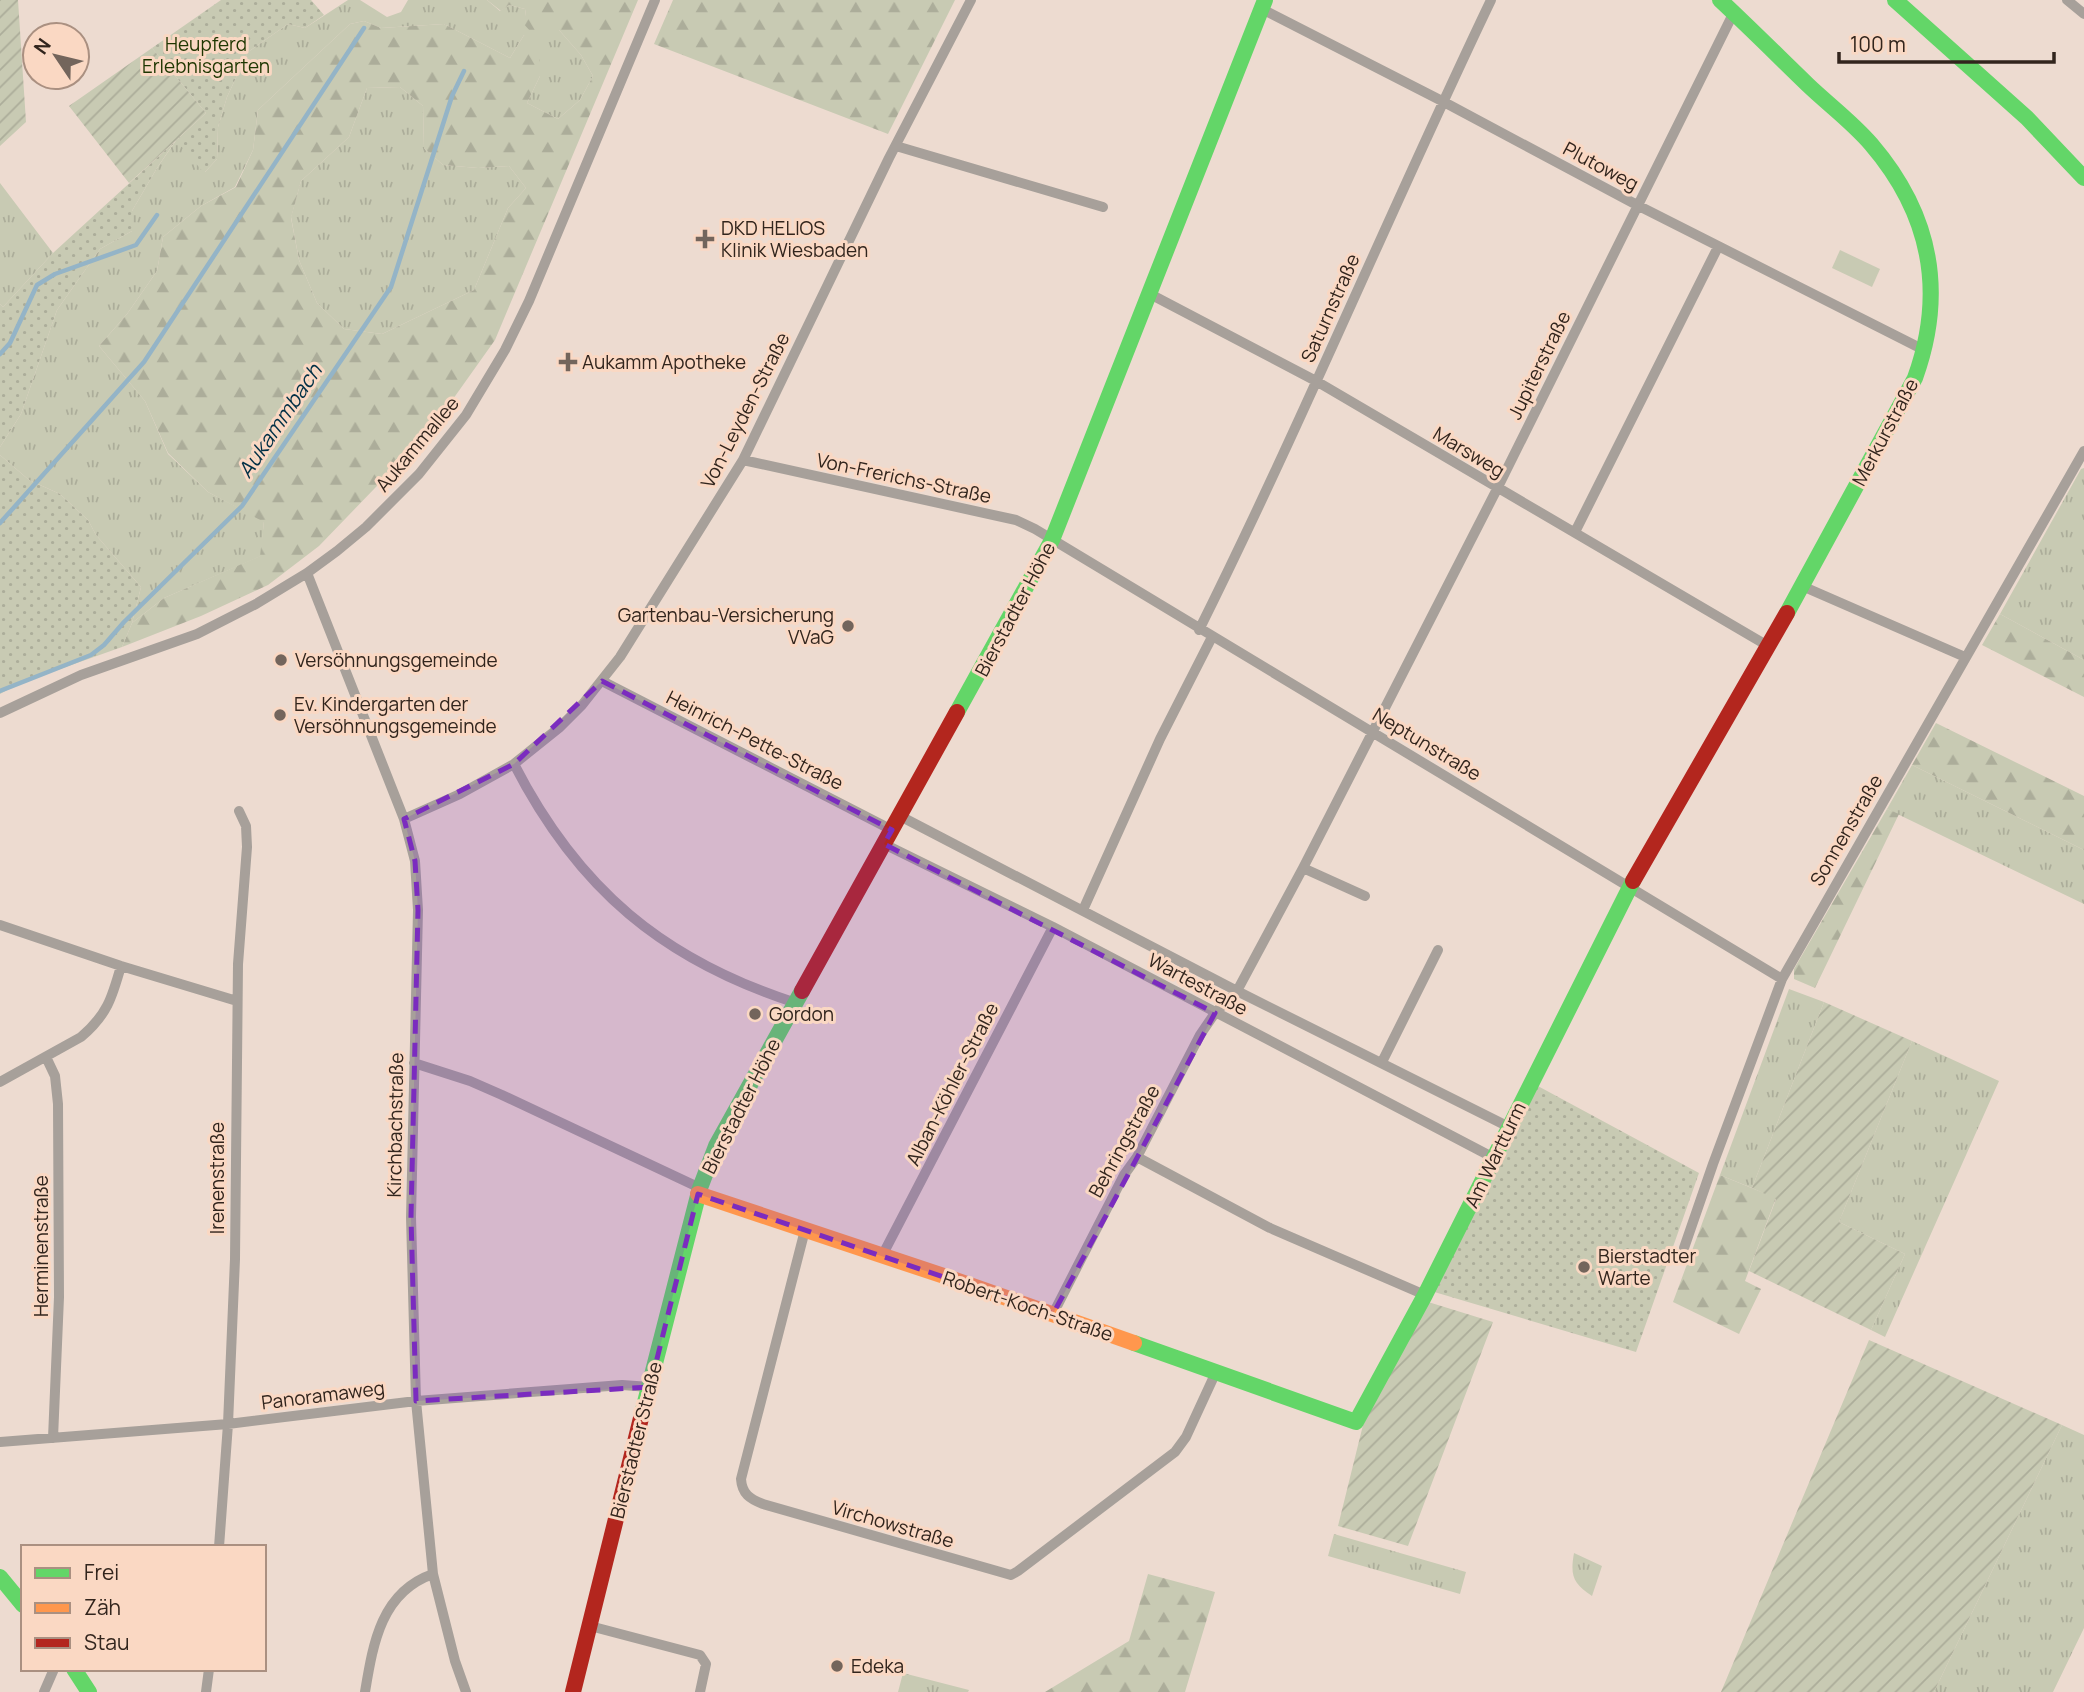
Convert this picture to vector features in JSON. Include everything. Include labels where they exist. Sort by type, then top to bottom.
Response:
[{"type":"street","name":"Aukammallee","points":[[0,713],[81,675],[197,634],[256,604],[307,573],[366,527],[419,474],[466,415],[487,383],[529,301],[655,0]]},
{"type":"street","name":"Von-Leyden-Straße","points":[[404,819],[460,794],[514,764],[560,727],[620,657],[743,460],[896,146],[971,0]]},
{"type":"street","name":"Saturnstraße","points":[[1199,630],[1253,520],[1442,101],[1491,0]]},
{"type":"street","name":"Merkurstraße","points":[[1629,887],[1802,586],[1915,377],[1931,331],[1932,296],[1927,247],[1912,206],[1901,187],[1871,144],[1720,0]]},
{"type":"street","points":[[1895,0],[2027,118],[2081,172]]},
{"type":"street","points":[[2067,0],[2084,13]]},
{"type":"street","name":"Plutoweg","points":[[1263,5],[1637,205],[1926,351]]},
{"type":"street","name":"Bierstadter Höhe","points":[[699,1191],[716,1146],[1052,540],[1263,5]]},
{"type":"street","name":"Jupiterstraße","points":[[1303,868],[1497,489],[1734,12]]},
{"type":"street","points":[[896,146],[1103,207]]},
{"type":"street","points":[[1575,532],[1718,247]]},
{"type":"street","name":"Marsweg","points":[[1150,294],[1316,381],[1768,646]]},
{"type":"street","name":"Sonnenstraße","points":[[1684,1248],[1782,979],[2084,451]]},
{"type":"street","name":"Von-Frerichs-Straße","points":[[743,460],[1016,520],[1052,540]]},
{"type":"street","name":"Neptunstraße","points":[[1052,540],[1782,979]]},
{"type":"street","name":"Kirchbachstraße","points":[[307,573],[404,819],[417,882],[411,1217],[416,1401],[433,1574],[455,1661],[466,1692]]},
{"type":"street","points":[[1802,586],[1965,657]]},
{"type":"street","points":[[1083,910],[1160,739],[1212,637]]},
{"type":"street","name":"Heinrich-Pette-Straße","points":[[602,681],[892,830]]},
{"type":"street","points":[[514,764],[531,797],[572,858],[625,912],[656,936],[699,963],[758,991],[796,1003]]},
{"type":"street","name":"Irenenstraße","points":[[219,1545],[228,1424],[235,1259],[237,964],[247,847],[246,826],[239,811]]},
{"type":"street","name":"Wartestraße","points":[[892,830],[1083,910],[1237,991],[1509,1127]]},
{"type":"street","name":"Wartestraße","points":[[892,830],[1053,927],[1494,1158]]},
{"type":"street","points":[[1303,868],[1365,896]]},
{"type":"street","name":"Behringstraße","points":[[1053,1314],[1200,1035],[1215,1013],[1237,991],[1303,868]]},
{"type":"street","name":"Am Wartturm","points":[[1356,1422],[1425,1295],[1629,887]]},
{"type":"street","points":[[0,925],[237,1001]]},
{"type":"street","name":"Alban-Köhler-Straße","points":[[882,1256],[1053,927]]},
{"type":"street","points":[[1382,1062],[1438,950]]},
{"type":"street","points":[[0,1082],[81,1037],[100,1020],[108,1009],[121,966]]},
{"type":"street","name":"Herminenstraße","points":[[46,1057],[55,1076],[58,1104],[59,1297],[53,1438]]},
{"type":"street","points":[[414,1063],[470,1081],[502,1095],[699,1191]]},
{"type":"street","points":[[1137,1157],[1270,1228],[1425,1295]]},
{"type":"street","name":"Robert-Koch-Straße","points":[[699,1191],[1356,1422]]},
{"type":"street","name":"Bierstadter Straße","points":[[573,1692],[699,1191]]},
{"type":"street","name":"Virchowstraße","points":[[805,1230],[741,1479],[747,1496],[763,1504],[1003,1574],[1011,1574],[1175,1452],[1186,1437],[1216,1372]]},
{"type":"street","name":"Panoramaweg","points":[[0,1443],[228,1424],[416,1401],[622,1385],[650,1387]]},
{"type":"street","points":[[365,1692],[378,1630],[392,1602],[415,1580],[433,1574]]},
{"type":"street","points":[[0,1577],[21,1603]]},
{"type":"street","points":[[590,1626],[700,1655],[706,1664],[700,1692]]},
{"type":"street","points":[[44,1692],[53,1671]]},
{"type":"street","points":[[75,1671],[89,1692]]},
{"type":"street","points":[[206,1692],[209,1671]]},
{"type":"highlighted area","points":[[602,681],[892,830],[884,844],[1215,1013],[1053,1314],[698,1194],[650,1387],[416,1401],[411,1217],[418,910],[415,861],[404,819],[514,764]]},
{"type":"green space","points":[[0,0],[18,0],[21,91],[24,91],[26,122],[0,146]]},
{"type":"green space","name":"Heupferd Erlebnisgarten","points":[[221,0],[311,0],[324,15],[305,28],[288,24],[248,52],[227,97],[218,127],[217,159],[204,173],[176,140],[206,113],[152,48]]},
{"type":"green space","points":[[348,0],[360,0],[387,17],[401,12],[408,0],[487,0],[500,11],[509,5],[525,9],[526,16],[559,30],[581,55],[593,76],[580,100],[558,119],[527,103],[540,76],[524,35],[510,58],[444,24],[381,28],[364,21],[350,24],[258,110],[253,150],[235,187],[201,206],[163,237],[157,271],[127,314],[99,346],[145,401],[168,454],[208,492],[264,521],[261,556],[164,598],[132,623],[141,587],[96,535],[88,520],[60,494],[29,480],[0,455],[0,447],[21,414],[57,310],[100,249],[132,231],[132,211],[177,139],[205,172],[217,159],[218,127],[227,97],[248,52],[288,24],[305,28]]},
{"type":"green space","points":[[487,0],[638,0],[495,340],[431,430],[319,546],[268,585],[201,616],[122,647],[132,623],[164,598],[260,556],[264,522],[208,492],[168,453],[145,401],[99,346],[127,314],[157,271],[163,237],[201,206],[236,187],[253,150],[258,110],[350,24],[364,21],[381,28],[444,24],[510,58],[524,35],[539,45],[540,76],[527,103],[558,119],[580,100],[593,76],[581,55],[559,30],[531,32],[521,21],[526,16],[525,9],[509,5],[501,11]],"holes":[[[400,87],[423,106],[424,148],[443,165],[478,168],[509,166],[526,188],[508,208],[474,290],[382,334],[344,329],[317,303],[299,260],[291,218],[301,181],[349,137],[367,88]]]},
{"type":"green space","points":[[673,0],[955,0],[888,134],[654,44]]},
{"type":"green space","points":[[152,48],[206,113],[129,183],[69,106]]},
{"type":"green space","points":[[400,87],[423,106],[424,148],[443,165],[478,168],[509,166],[526,188],[508,208],[474,290],[382,334],[344,329],[317,303],[299,260],[291,217],[301,181],[349,137],[367,88]]},
{"type":"green space","points":[[175,141],[132,211],[132,231],[100,249],[57,310],[21,414],[0,447],[0,304],[3,307],[53,253]]},
{"type":"green space","points":[[0,183],[53,253],[3,307],[0,304]]},
{"type":"green space","points":[[1840,250],[1880,269],[1872,287],[1832,268]]},
{"type":"green space","points":[[0,455],[29,480],[60,494],[88,520],[96,535],[141,587],[132,623],[122,647],[18,684],[0,694]]},
{"type":"green space","points":[[2084,468],[2084,660],[2000,614],[2081,469]]},
{"type":"green space","points":[[2000,614],[2084,660],[2084,697],[1982,645]]},
{"type":"green space","points":[[1936,723],[2084,796],[2084,850],[1912,765]]},
{"type":"green space","points":[[1912,765],[2084,850],[2084,904],[1887,809]]},
{"type":"green space","points":[[1887,809],[1899,814],[1815,988],[1794,979],[1794,969]]},
{"type":"green space","points":[[1789,989],[1824,1002],[1752,1188],[1720,1175]]},
{"type":"green space","points":[[1824,1002],[1912,1041],[1839,1222],[1905,1254],[1871,1330],[1749,1271],[1776,1199],[1752,1188]]},
{"type":"green space","points":[[1912,1041],[1999,1081],[1885,1337],[1871,1330],[1905,1254],[1839,1222]]},
{"type":"green space","points":[[1536,1085],[1699,1173],[1636,1352],[1431,1291]]},
{"type":"green space","points":[[1720,1175],[1776,1198],[1745,1281],[1761,1289],[1739,1334],[1673,1302]]},
{"type":"green space","points":[[1425,1301],[1493,1322],[1408,1546],[1338,1526],[1363,1425]]},
{"type":"green space","points":[[1869,1340],[2062,1425],[1934,1692],[1721,1692]]},
{"type":"green space","points":[[2062,1425],[2084,1435],[2084,1628],[2053,1692],[1934,1692]]},
{"type":"green space","points":[[1334,1534],[1466,1572],[1460,1594],[1328,1556]]},
{"type":"green space","points":[[1574,1553],[1602,1566],[1592,1596],[1574,1578]]},
{"type":"green space","points":[[1148,1574],[1215,1592],[1185,1692],[1045,1692],[1129,1641]]},
{"type":"green space","points":[[903,1673],[969,1690],[898,1692]]},
{"type":"waterway","name":"Aukammbach","points":[[0,523],[144,362],[364,28]]},
{"type":"waterway","name":"Aukammbach","points":[[0,691],[91,655],[242,506],[391,287],[452,96],[464,71]]},
{"type":"waterway","name":"Aukammbach","points":[[0,354],[10,343],[37,285],[55,274],[136,245],[157,215]]},
{"type":"traffic: fast","points":[[957,712],[1052,540],[1265,0]]},
{"type":"traffic: fast","points":[[1720,0],[1856,128],[1891,171],[1908,198],[1919,226],[1931,285],[1930,315],[1915,378],[1787,613]]},
{"type":"traffic: fast","points":[[1895,0],[2027,118],[2084,178]]},
{"type":"traffic: fast","points":[[1134,1343],[1356,1422],[1425,1295],[1633,881]]},
{"type":"traffic: fast","points":[[642,1414],[700,1188],[716,1146],[802,991]]},
{"type":"traffic: fast","points":[[0,1577],[21,1603]]},
{"type":"traffic: fast","points":[[75,1671],[89,1692]]},
{"type":"traffic: slow","points":[[698,1194],[1134,1343]]},
{"type":"traffic: jam","points":[[1633,881],[1787,613]]},
{"type":"traffic: jam","points":[[802,991],[957,712]]},
{"type":"traffic: jam","points":[[573,1692],[642,1414]]},
{"type":"place","name":"DKD HELIOS Klinik Wiesbaden","points":[[705,239]]},
{"type":"place","name":"Aukamm Apotheke","points":[[568,362]]},
{"type":"place","name":"Gartenbau-Versicherung VVaG","points":[[848,626]]},
{"type":"place","name":"Versöhnungsgemeinde","points":[[281,660]]},
{"type":"place","name":"Ev. Kindergarten der Versöhnungsgemeinde","points":[[280,715]]},
{"type":"place","name":"Gordon","points":[[755,1014]]},
{"type":"place","name":"Bierstadter Warte","points":[[1584,1267]]},
{"type":"place","name":"Edeka","points":[[837,1666]]}]
